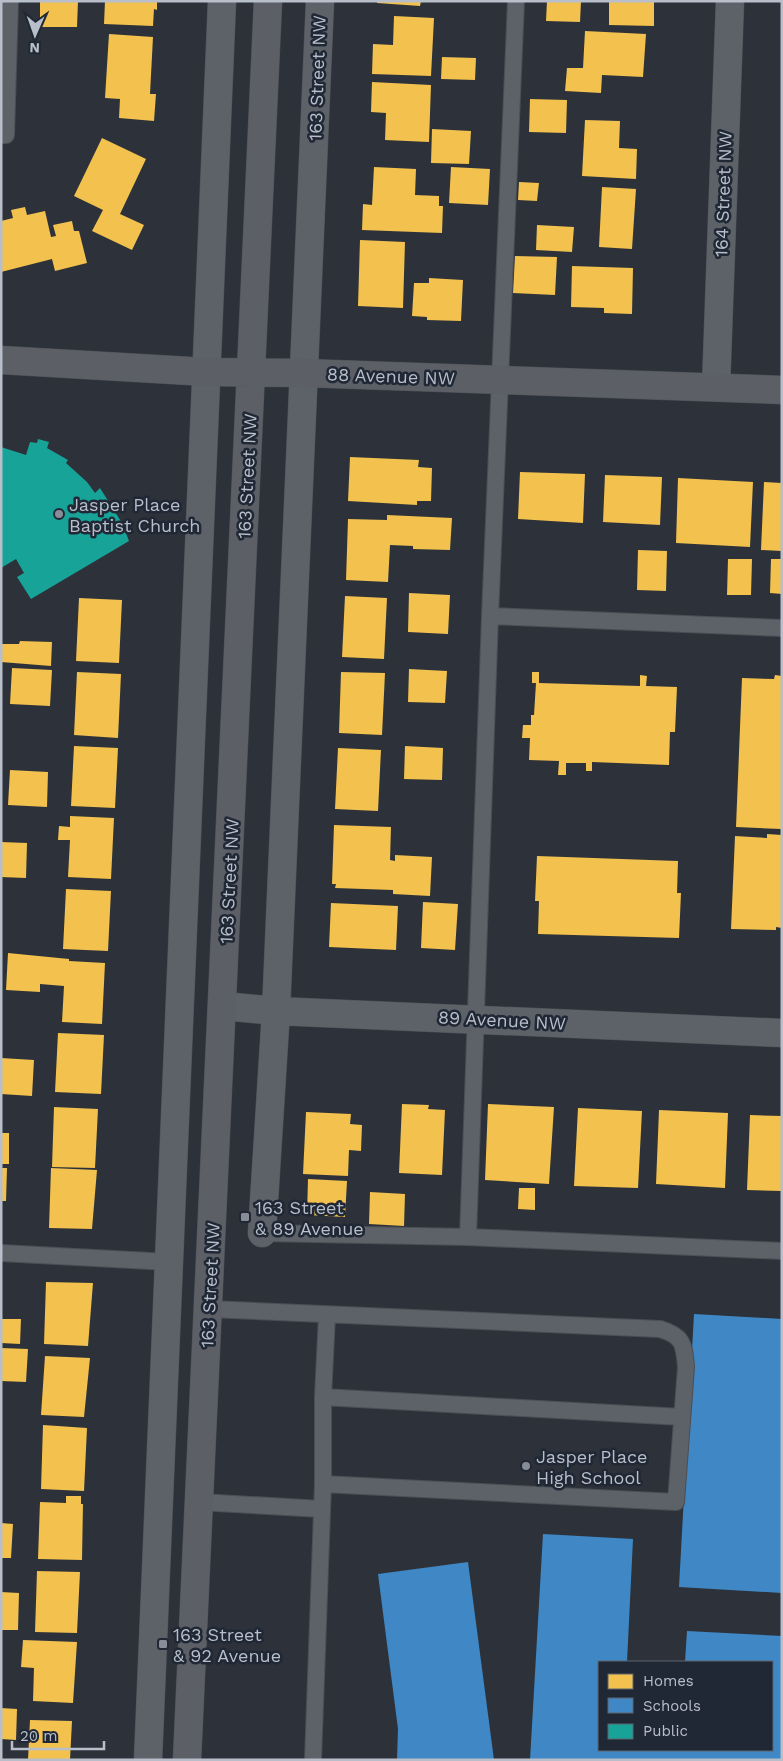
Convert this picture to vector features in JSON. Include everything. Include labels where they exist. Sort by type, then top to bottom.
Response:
[{"type":"main road","name":"163 Street NW","points":[[188,1760],[268,1]]},
{"type":"main road","name":"88 Avenue NW","points":[[1,360],[207,372],[304,373],[782,390]]},
{"type":"street","points":[[148,1760],[222,1]]},
{"type":"street","name":"163 Street NW","points":[[262,1233],[276,1011],[320,1]]},
{"type":"street","name":"164 Street NW","points":[[716,388],[730,1]]},
{"type":"street","name":"89 Avenue NW","points":[[223,1006],[276,1011],[475,1018],[782,1033]]},
{"type":"lane","points":[[1,135],[6,135],[10,1]]},
{"type":"lane","points":[[468,1237],[490,616],[516,1]]},
{"type":"lane","points":[[490,616],[782,628]]},
{"type":"lane","points":[[262,1233],[468,1237],[782,1252]]},
{"type":"lane","points":[[1,1253],[169,1262]]},
{"type":"lane","points":[[209,1309],[667,1332],[675,1334],[684,1346],[686,1367],[676,1502],[323,1484]]},
{"type":"lane","points":[[313,1760],[327,1315]]},
{"type":"lane","points":[[323,1397],[682,1417]]},
{"type":"lane","points":[[199,1502],[322,1509]]},
{"type":"building: Homes","points":[[40,1],[78,1],[77,27],[40,27]]},
{"type":"building: Homes","points":[[105,1],[157,1],[157,10],[154,9],[153,26],[104,24]]},
{"type":"building: Homes","points":[[377,1],[421,1],[420,6],[377,3]]},
{"type":"building: Homes","points":[[547,1],[581,1],[580,22],[546,21]]},
{"type":"building: Homes","points":[[609,1],[654,1],[654,26],[609,25]]},
{"type":"building: Homes","points":[[394,16],[434,18],[431,76],[372,74],[373,44],[393,45]]},
{"type":"building: Homes","points":[[585,31],[646,34],[643,77],[602,75],[601,93],[565,91],[567,68],[583,68]]},
{"type":"building: Homes","points":[[109,34],[153,37],[150,94],[156,94],[154,121],[119,118],[120,99],[105,98]]},
{"type":"building: Homes","points":[[442,57],[476,58],[475,80],[441,79]]},
{"type":"building: Homes","points":[[372,82],[431,85],[429,142],[385,140],[386,113],[371,112]]},
{"type":"building: Homes","points":[[530,99],[567,100],[566,133],[529,132]]},
{"type":"building: Homes","points":[[585,120],[620,121],[619,148],[637,149],[636,179],[582,176]]},
{"type":"building: Homes","points":[[432,129],[471,131],[469,164],[431,163]]},
{"type":"building: Homes","points":[[102,138],[146,159],[120,214],[144,225],[132,250],[92,231],[103,210],[74,196]]},
{"type":"building: Homes","points":[[374,167],[416,169],[415,195],[439,196],[439,206],[443,206],[442,233],[362,230],[363,204],[372,205]]},
{"type":"building: Homes","points":[[451,167],[490,169],[488,205],[449,203]]},
{"type":"building: Homes","points":[[519,182],[539,183],[537,201],[518,200]]},
{"type":"building: Homes","points":[[602,187],[636,189],[632,249],[599,247]]},
{"type":"building: Homes","points":[[25,207],[27,215],[45,211],[51,237],[56,236],[53,225],[72,221],[74,231],[79,231],[87,263],[55,271],[52,259],[1,272],[1,221],[13,218],[11,210]]},
{"type":"building: Homes","points":[[537,225],[574,227],[572,252],[536,250]]},
{"type":"building: Homes","points":[[360,240],[405,242],[403,308],[358,306]]},
{"type":"building: Homes","points":[[515,256],[557,257],[555,295],[513,293]]},
{"type":"building: Homes","points":[[572,266],[633,268],[632,314],[604,313],[604,308],[571,307]]},
{"type":"building: Homes","points":[[429,278],[463,280],[461,321],[427,320],[427,317],[412,316],[414,283],[429,283]]},
{"type":"building: Homes","points":[[350,457],[419,460],[418,467],[432,468],[431,501],[417,501],[417,505],[348,501]]},
{"type":"building: Homes","points":[[520,472],[585,474],[583,523],[518,519]]},
{"type":"building: Homes","points":[[605,475],[662,477],[660,525],[603,522]]},
{"type":"building: Homes","points":[[678,478],[753,482],[750,547],[676,543]]},
{"type":"building: Homes","points":[[764,482],[782,483],[782,551],[761,550]]},
{"type":"building: Homes","points":[[387,515],[452,518],[450,550],[413,549],[413,546],[390,545],[388,582],[346,580],[348,519],[387,520]]},
{"type":"building: Homes","points":[[638,550],[667,551],[666,591],[637,590]]},
{"type":"building: Homes","points":[[728,559],[752,559],[751,595],[727,595]]},
{"type":"building: Homes","points":[[771,559],[782,559],[782,594],[770,593]]},
{"type":"building: Homes","points":[[409,593],[450,595],[448,634],[408,632]]},
{"type":"building: Homes","points":[[345,596],[387,598],[384,659],[342,657]]},
{"type":"building: Homes","points":[[79,598],[122,600],[119,663],[76,661]]},
{"type":"building: Homes","points":[[20,641],[52,642],[51,666],[1,662],[1,644],[19,644]]},
{"type":"building: Homes","points":[[12,668],[52,670],[50,706],[10,704]]},
{"type":"building: Homes","points":[[409,669],[447,671],[445,703],[408,702]]},
{"type":"building: Homes","points":[[77,672],[121,674],[118,738],[74,735]]},
{"type":"building: Homes","points":[[341,672],[385,673],[382,735],[339,733]]},
{"type":"building: Homes","points":[[532,672],[539,672],[539,683],[640,686],[640,675],[647,676],[646,686],[677,687],[675,732],[670,732],[669,765],[592,762],[592,771],[586,771],[586,763],[566,763],[566,775],[558,775],[559,761],[529,760],[530,738],[522,738],[523,725],[531,725],[531,715],[534,715],[536,683],[532,683]]},
{"type":"building: Homes","points":[[775,675],[782,676],[781,829],[736,827],[742,678],[774,679]]},
{"type":"building: Homes","points":[[74,746],[118,748],[115,808],[71,806]]},
{"type":"building: Homes","points":[[405,746],[443,748],[442,780],[404,779]]},
{"type":"building: Homes","points":[[338,748],[381,750],[378,811],[335,809]]},
{"type":"building: Homes","points":[[10,770],[48,772],[47,807],[8,805]]},
{"type":"building: Homes","points":[[70,816],[114,818],[111,879],[68,877],[70,840],[58,840],[59,826],[70,827]]},
{"type":"building: Homes","points":[[334,825],[391,827],[390,860],[395,861],[395,855],[432,857],[430,896],[393,894],[393,890],[335,888],[336,884],[332,884]]},
{"type":"building: Homes","points":[[767,834],[782,835],[782,928],[776,927],[776,930],[731,929],[735,836],[767,838]]},
{"type":"building: Homes","points":[[1,842],[27,843],[26,878],[1,877]]},
{"type":"building: Homes","points":[[537,856],[678,861],[677,893],[681,893],[679,938],[538,934],[539,901],[535,901]]},
{"type":"building: Homes","points":[[66,889],[111,891],[108,951],[63,949]]},
{"type":"building: Homes","points":[[423,902],[458,904],[455,950],[421,948]]},
{"type":"building: Homes","points":[[331,903],[398,906],[396,950],[329,947]]},
{"type":"building: Homes","points":[[8,953],[69,959],[69,961],[105,963],[102,1024],[62,1022],[64,986],[40,984],[40,992],[6,990]]},
{"type":"building: Homes","points":[[58,1033],[104,1035],[101,1094],[55,1092]]},
{"type":"building: Homes","points":[[1,1058],[34,1060],[32,1096],[1,1094]]},
{"type":"building: Homes","points":[[402,1104],[429,1105],[428,1109],[445,1110],[442,1175],[399,1173]]},
{"type":"building: Homes","points":[[488,1104],[554,1107],[549,1184],[485,1180]]},
{"type":"building: Homes","points":[[54,1107],[98,1109],[95,1168],[52,1167]]},
{"type":"building: Homes","points":[[578,1108],[642,1111],[638,1188],[574,1186]]},
{"type":"building: Homes","points":[[659,1110],[728,1113],[725,1188],[656,1184]]},
{"type":"building: Homes","points":[[306,1112],[351,1114],[350,1124],[362,1125],[361,1151],[349,1150],[348,1176],[303,1174]]},
{"type":"building: Homes","points":[[750,1115],[782,1116],[782,1191],[747,1190]]},
{"type":"building: Homes","points":[[1,1133],[9,1133],[9,1164],[1,1164]]},
{"type":"building: Homes","points":[[1,1168],[7,1168],[6,1201],[1,1201]]},
{"type":"building: Homes","points":[[51,1168],[97,1170],[92,1229],[49,1228]]},
{"type":"building: Homes","points":[[308,1179],[347,1181],[345,1217],[307,1215]]},
{"type":"building: Homes","points":[[519,1188],[535,1188],[535,1210],[518,1209]]},
{"type":"building: Homes","points":[[370,1192],[405,1194],[404,1226],[369,1224]]},
{"type":"building: Homes","points":[[46,1282],[93,1283],[88,1346],[44,1344]]},
{"type":"building: Homes","points":[[1,1319],[21,1319],[20,1344],[1,1343]]},
{"type":"building: Homes","points":[[1,1348],[28,1349],[26,1382],[1,1381]]},
{"type":"building: Homes","points":[[45,1356],[90,1358],[84,1417],[41,1415]]},
{"type":"building: Homes","points":[[43,1425],[87,1428],[84,1491],[41,1489]]},
{"type":"building: Homes","points":[[66,1496],[81,1496],[81,1504],[83,1504],[82,1560],[38,1559],[40,1502],[66,1503]]},
{"type":"building: Homes","points":[[1,1523],[13,1524],[11,1558],[1,1558]]},
{"type":"building: Homes","points":[[37,1571],[80,1572],[77,1633],[35,1632]]},
{"type":"building: Homes","points":[[1,1592],[19,1593],[18,1630],[1,1630]]},
{"type":"building: Homes","points":[[23,1640],[77,1642],[73,1703],[33,1701],[34,1668],[21,1667]]},
{"type":"building: Homes","points":[[1,1708],[17,1709],[16,1740],[1,1739]]},
{"type":"building: Homes","points":[[30,1720],[72,1721],[70,1760],[28,1760]]},
{"type":"building: Schools","points":[[694,1314],[782,1319],[782,1593],[679,1587]]},
{"type":"building: Schools","points":[[543,1534],[633,1539],[627,1661],[598,1661],[598,1751],[773,1751],[773,1661],[685,1661],[687,1631],[782,1636],[782,1760],[530,1760]]},
{"type":"building: Schools","points":[[468,1562],[494,1760],[397,1760],[398,1729],[378,1574]]},
{"type":"building: Public","name":"Jasper Place Baptist Church","points":[[38,439],[49,442],[47,448],[68,460],[66,463],[87,482],[95,493],[100,488],[122,523],[129,541],[31,599],[17,577],[24,573],[16,559],[1,568],[1,447],[26,455],[30,442],[37,443]]},
{"type":"place","name":"Jasper Place Baptist Church","points":[[59,514]]},
{"type":"place","name":"163 Street & 89 Avenue","points":[[245,1217]]},
{"type":"place","name":"Jasper Place High School","points":[[526,1466]]},
{"type":"place","name":"163 Street & 92 Avenue","points":[[163,1644]]}]
